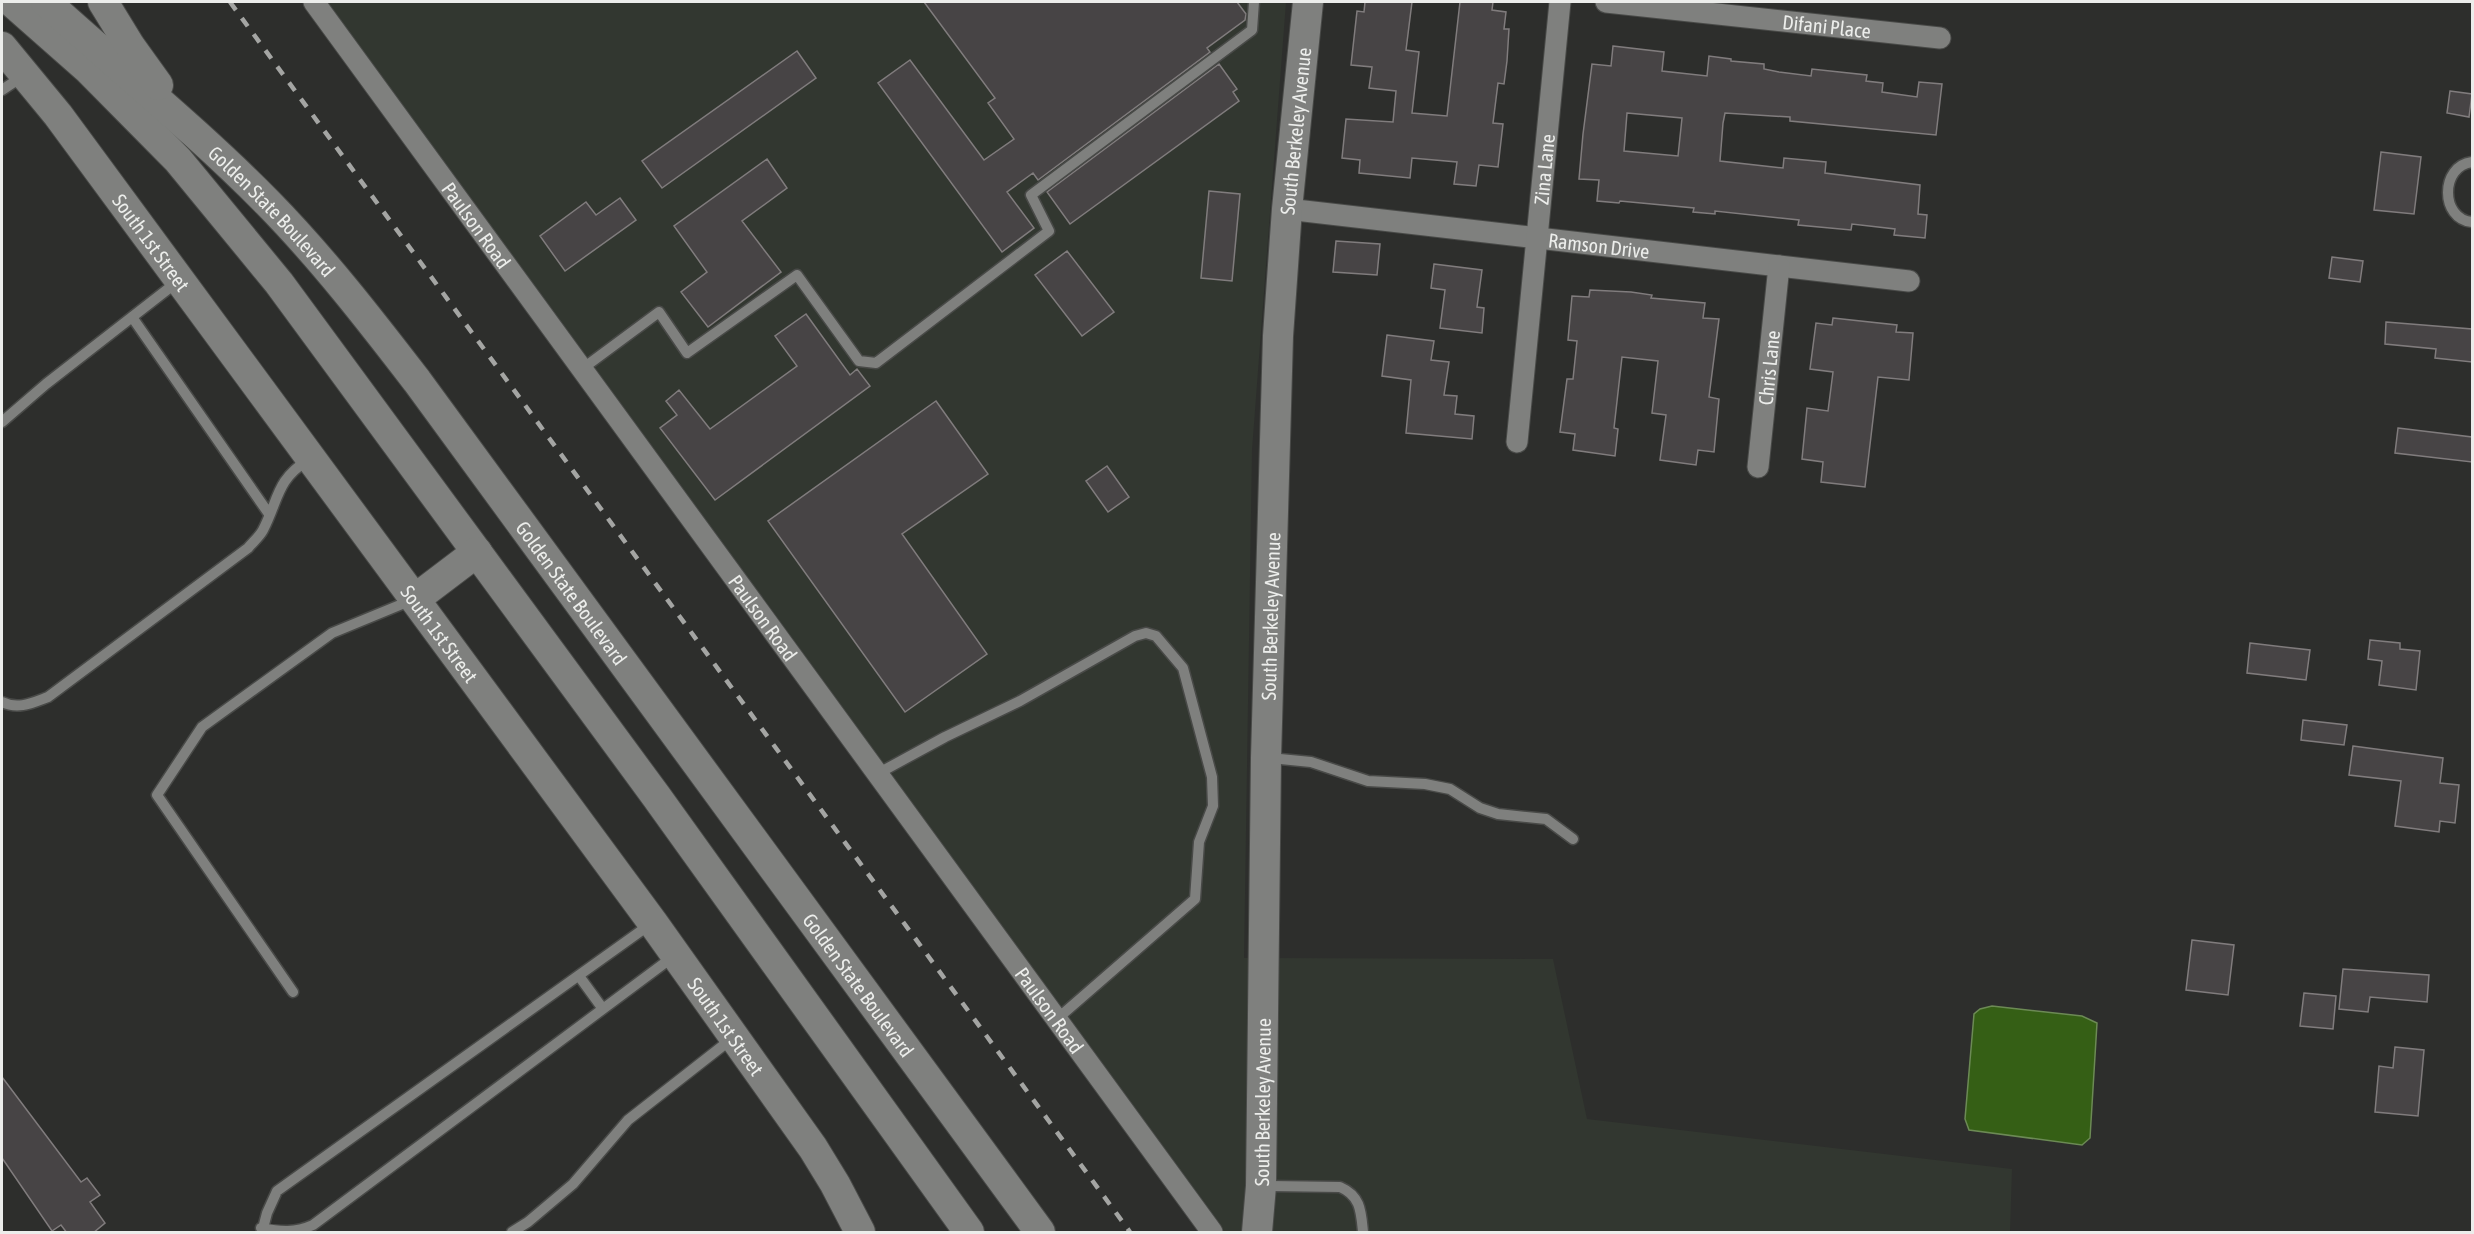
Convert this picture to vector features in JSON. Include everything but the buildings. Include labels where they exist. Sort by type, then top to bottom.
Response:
[{"type":"main road","name":"Golden State Boulevard","points":[[12,2],[88,69],[178,160],[279,283],[477,552],[920,1162],[969,1233]]},
{"type":"main road","name":"Golden State Boulevard","points":[[46,2],[197,135],[296,233],[393,350],[1040,1233]]},
{"type":"main road","points":[[103,2],[136,55],[197,135]]},
{"type":"main road","name":"South Berkeley Avenue","points":[[1257,1233],[1261,1186],[1266,758],[1278,336],[1287,209],[1308,2]]},
{"type":"main road","name":"South 1st Street","points":[[2,47],[13,82],[58,115],[653,923],[824,1166],[860,1233]]},
{"type":"main road","points":[[415,599],[477,552]]},
{"type":"street","name":"Paulson Road","points":[[314,2],[1212,1233]]},
{"type":"street","name":"Zina Lane","points":[[1517,442],[1560,2]]},
{"type":"street","name":"Difani Place","points":[[1606,2],[1940,38]]},
{"type":"street","name":"Ramson Drive","points":[[1287,209],[1909,281]]},
{"type":"street","name":"Chris Lane","points":[[1758,467],[1779,266]]},
{"type":"lane","points":[[582,369],[660,312],[687,353],[797,275],[859,361],[876,363],[1049,231],[1031,195],[1252,30],[1254,2]]},
{"type":"lane","points":[[2472,162],[2459,166],[2451,176],[2448,199],[2450,207],[2457,216],[2465,222],[2472,222]]},
{"type":"lane","points":[[2,422],[180,280]]},
{"type":"lane","points":[[132,316],[269,514]]},
{"type":"lane","points":[[2,702],[8,705],[25,706],[48,697],[248,548],[262,532],[289,473],[311,458]]},
{"type":"lane","points":[[293,992],[157,795],[202,727],[332,633],[415,599]]},
{"type":"lane","points":[[877,774],[945,737],[1020,701],[1136,636],[1146,633],[1156,636],[1183,668],[1212,777],[1213,807],[1200,842],[1195,899],[1057,1019]]},
{"type":"lane","points":[[1266,758],[1311,762],[1368,781],[1425,784],[1450,789],[1480,808],[1498,814],[1546,819],[1573,839]]},
{"type":"lane","points":[[653,923],[277,1191],[262,1230],[283,1232],[300,1230],[313,1225],[675,956]]},
{"type":"lane","points":[[579,976],[603,1009]]},
{"type":"lane","points":[[512,1233],[573,1184],[628,1120],[734,1037]]},
{"type":"lane","points":[[1261,1186],[1340,1187],[1351,1192],[1360,1203],[1363,1233]]},
{"type":"shaded area","points":[[323,2],[1286,2],[1252,450],[1244,958],[1553,959],[1587,1119],[2012,1169],[2010,1232],[1222,1232]]},
{"type":"shaded area","points":[[1992,1006],[2082,1016],[2097,1023],[2090,1138],[2082,1145],[1969,1130],[1965,1119],[1974,1014],[1980,1009]]},
{"type":"railway","points":[[230,2],[1130,1232]]}]
